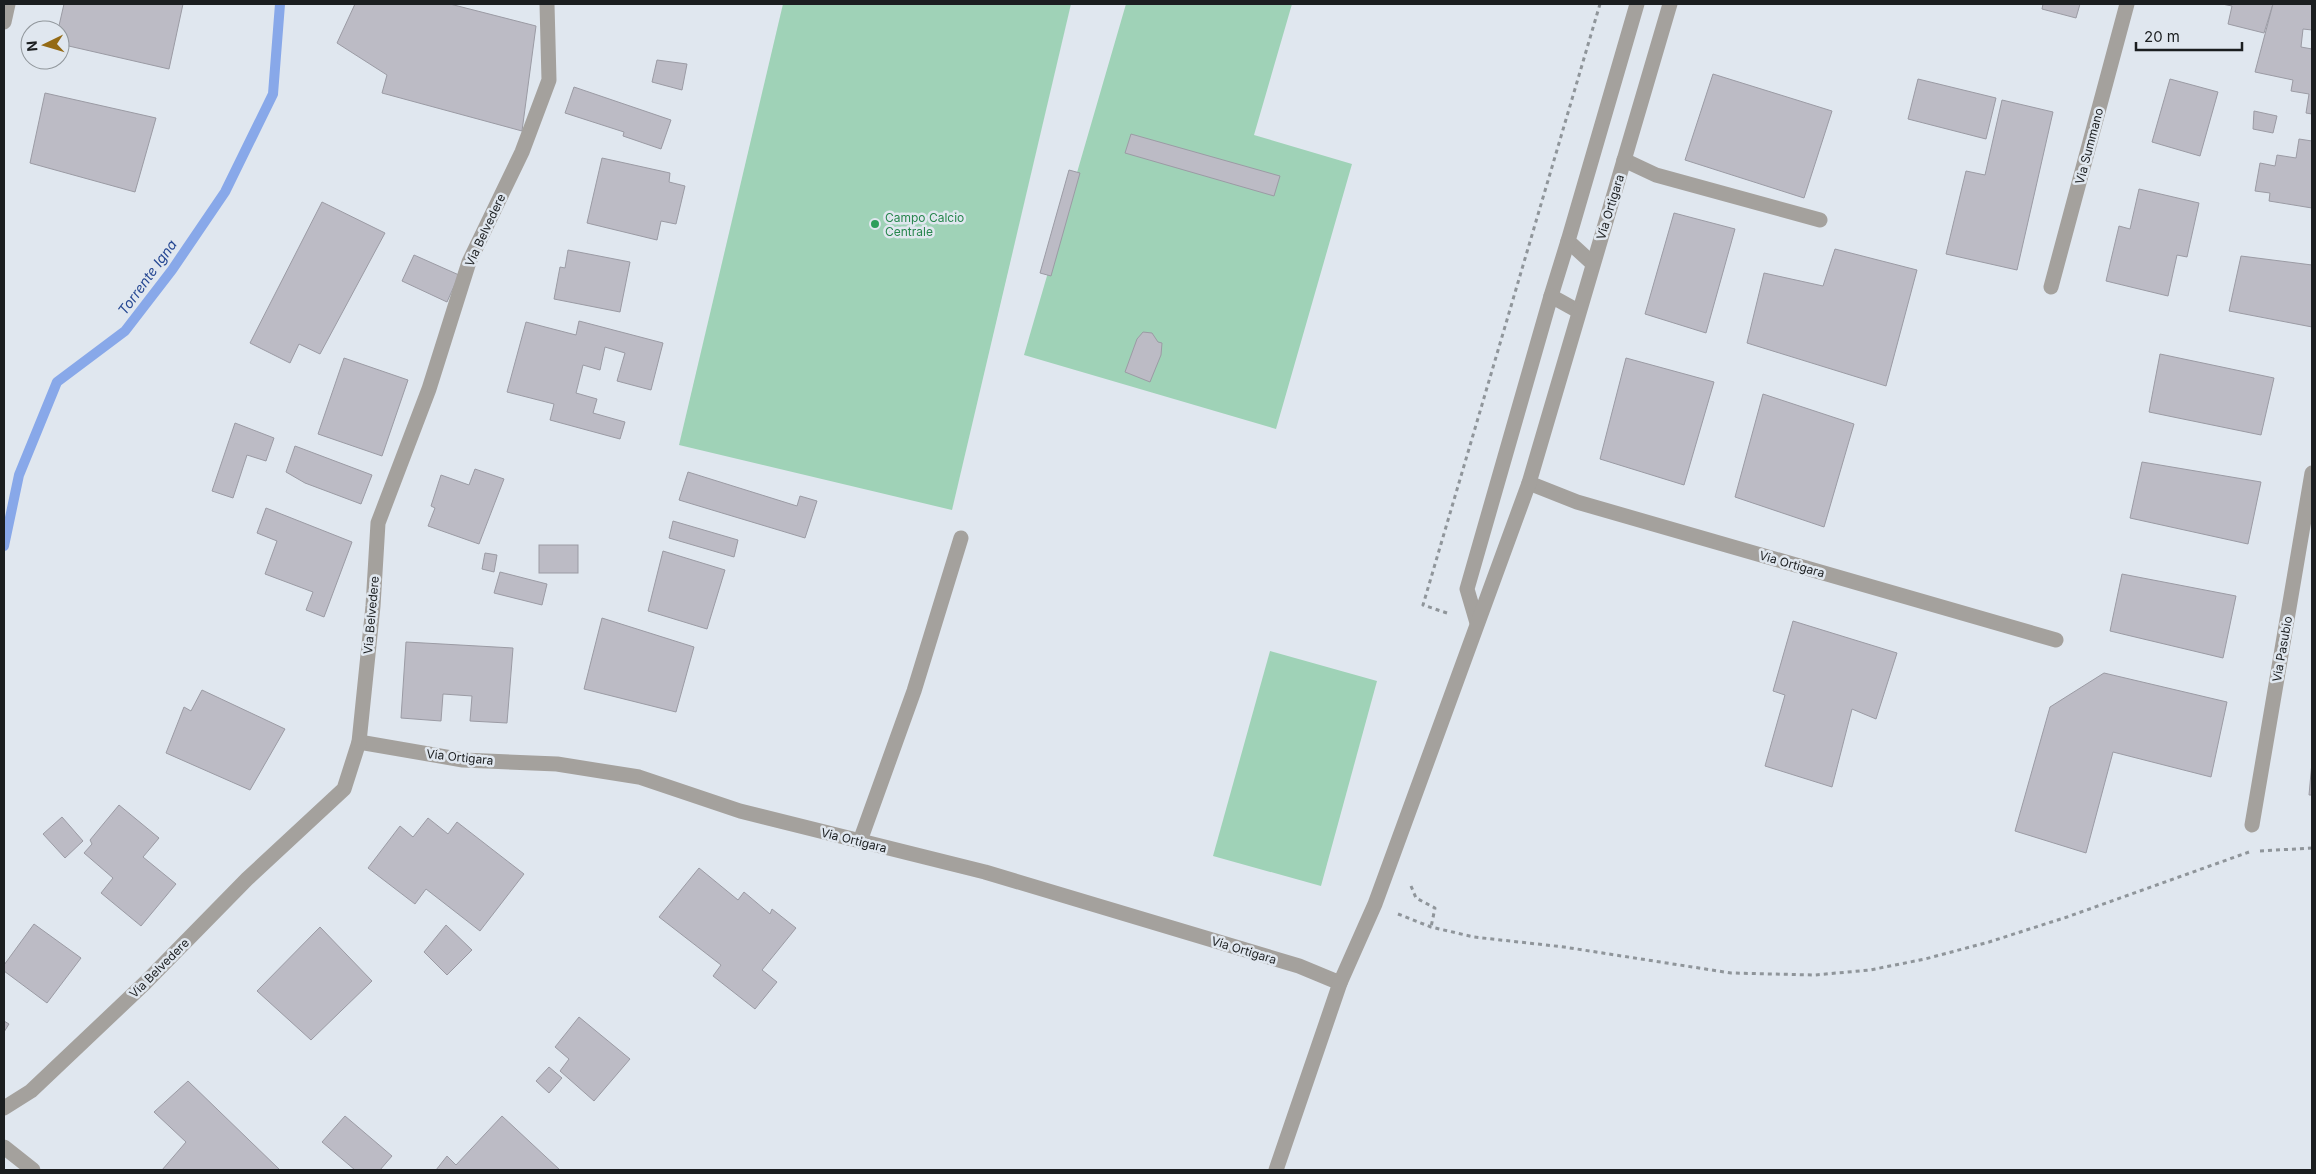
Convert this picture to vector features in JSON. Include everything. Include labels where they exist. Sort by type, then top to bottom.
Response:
[{"type":"street","points":[[4,22],[8,4]]},
{"type":"street","name":"Via Belvedere","points":[[4,1108],[31,1091],[145,983],[247,879],[344,789],[359,742],[373,606],[378,523],[429,389],[469,262],[522,152],[549,80],[547,4]]},
{"type":"street","points":[[1477,623],[1467,589],[1637,4]]},
{"type":"street","name":"Via Ortigara","points":[[1276,1170],[1340,983],[1375,904],[1529,483],[1592,263],[1670,4]]},
{"type":"street","name":"Via Summano","points":[[2052,288],[2127,4]]},
{"type":"street","name":"Via Ortigara","points":[[1624,160],[1656,175],[1820,220]]},
{"type":"street","points":[[1568,241],[1592,263]]},
{"type":"street","points":[[1551,296],[1578,311]]},
{"type":"street","name":"Via Pasubio","points":[[2252,825],[2312,473]]},
{"type":"street","name":"Via Ortigara","points":[[1529,483],[1586,504],[2056,640]]},
{"type":"street","points":[[860,841],[914,691],[961,538]]},
{"type":"street","name":"Via Ortigara","points":[[359,742],[463,760],[557,764],[639,777],[740,811],[985,872],[1299,966],[1340,983]]},
{"type":"street","points":[[4,1147],[33,1170]]},
{"type":"path","points":[[1449,614],[1423,605],[1600,4]]},
{"type":"path","points":[[1375,904],[1431,927],[1474,937],[1564,947],[1731,974],[1815,975],[1870,970],[1925,959],[1989,942],[2067,917],[2246,852],[2312,848]]},
{"type":"path","points":[[1410,885],[1416,898],[1435,908],[1431,927]]},
{"type":"green space","name":"Campo Calcio Centrale","points":[[783,4],[1071,4],[952,510],[679,445]]},
{"type":"green space","points":[[1126,4],[1292,4],[1254,135],[1352,164],[1276,429],[1024,355]]},
{"type":"green space","points":[[1270,651],[1377,681],[1321,886],[1213,856]]},
{"type":"building","points":[[64,4],[183,4],[169,69],[70,46],[70,20],[60,20]]},
{"type":"building","points":[[355,4],[450,4],[536,26],[522,131],[382,93],[387,75],[337,43]]},
{"type":"building","points":[[2043,4],[2080,4],[2076,18],[2042,9]]},
{"type":"building","points":[[2222,4],[2273,4],[2264,33],[2228,24],[2232,6]]},
{"type":"building","points":[[2273,4],[2312,4],[2312,30],[2303,29],[2301,47],[2312,49],[2312,114],[2306,113],[2309,94],[2291,91],[2293,80],[2255,72]]},
{"type":"building","points":[[657,60],[687,64],[682,90],[652,82]]},
{"type":"building","points":[[1713,74],[1832,111],[1804,198],[1685,160]]},
{"type":"building","points":[[1918,79],[1996,98],[1986,139],[1908,119]]},
{"type":"building","points":[[2170,79],[2218,92],[2200,156],[2152,142]]},
{"type":"building","points":[[574,87],[671,120],[661,149],[623,136],[624,132],[565,113]]},
{"type":"building","points":[[45,93],[156,118],[135,192],[30,163]]},
{"type":"building","points":[[2002,100],[2053,112],[2017,270],[1946,254],[1966,171],[1985,175]]},
{"type":"building","points":[[2254,111],[2277,116],[2273,133],[2253,129]]},
{"type":"building","points":[[1131,134],[1280,176],[1274,196],[1125,153]]},
{"type":"building","points":[[2299,139],[2312,141],[2312,208],[2269,201],[2270,193],[2255,191],[2260,163],[2275,166],[2277,155],[2296,158]]},
{"type":"building","points":[[602,158],[670,173],[669,182],[685,186],[676,224],[661,221],[657,240],[587,223]]},
{"type":"building","points":[[1069,170],[1080,173],[1051,276],[1040,273]]},
{"type":"building","points":[[2139,189],[2199,203],[2187,257],[2177,255],[2168,296],[2106,281],[2119,226],[2130,229]]},
{"type":"building","points":[[322,202],[385,233],[320,354],[299,344],[290,363],[250,343]]},
{"type":"building","points":[[1674,213],[1735,229],[1706,333],[1645,314]]},
{"type":"building","points":[[1835,249],[1917,270],[1886,386],[1747,343],[1764,273],[1823,286]]},
{"type":"building","points":[[568,250],[630,262],[620,312],[554,299],[560,267],[565,268]]},
{"type":"building","points":[[414,255],[459,275],[447,302],[402,281]]},
{"type":"building","points":[[2241,256],[2312,265],[2312,327],[2229,311]]},
{"type":"building","points":[[579,321],[663,343],[651,390],[617,381],[625,353],[605,347],[600,370],[583,365],[576,393],[597,399],[593,413],[625,422],[620,439],[550,420],[554,404],[507,392],[526,322],[576,335]]},
{"type":"building","points":[[1143,332],[1152,333],[1158,342],[1162,343],[1161,355],[1150,382],[1125,372],[1137,339]]},
{"type":"building","points":[[2160,354],[2274,378],[2261,435],[2149,412]]},
{"type":"building","points":[[344,358],[408,380],[382,456],[318,434]]},
{"type":"building","points":[[1626,358],[1714,382],[1684,485],[1600,459]]},
{"type":"building","points":[[1763,394],[1854,424],[1824,527],[1735,497]]},
{"type":"building","points":[[235,423],[274,438],[266,461],[247,455],[233,498],[212,491]]},
{"type":"building","points":[[295,446],[372,475],[361,504],[305,483],[286,472]]},
{"type":"building","points":[[2142,462],[2261,482],[2248,544],[2130,518]]},
{"type":"building","points":[[475,469],[504,479],[479,544],[428,526],[435,508],[431,506],[441,475],[469,485]]},
{"type":"building","points":[[688,472],[797,506],[800,496],[817,501],[805,538],[679,500]]},
{"type":"building","points":[[266,508],[352,542],[324,617],[306,610],[313,592],[265,574],[277,541],[257,533]]},
{"type":"building","points":[[673,521],[738,540],[734,557],[669,538]]},
{"type":"building","points":[[539,545],[578,545],[578,573],[539,573]]},
{"type":"building","points":[[663,551],[725,570],[707,629],[648,611]]},
{"type":"building","points":[[485,553],[497,555],[494,572],[482,569]]},
{"type":"building","points":[[500,572],[547,584],[542,605],[494,593]]},
{"type":"building","points":[[2122,574],[2236,596],[2223,658],[2110,631]]},
{"type":"building","points":[[602,618],[694,647],[676,712],[584,689]]},
{"type":"building","points":[[1793,621],[1897,653],[1876,719],[1852,709],[1832,787],[1765,766],[1785,695],[1773,691]]},
{"type":"building","points":[[406,642],[513,648],[507,723],[470,721],[472,696],[443,694],[441,721],[401,718]]},
{"type":"building","points":[[2104,673],[2227,702],[2211,777],[2113,752],[2086,853],[2015,831],[2050,707]]},
{"type":"building","points":[[202,690],[285,729],[250,790],[166,753],[184,707],[191,711]]},
{"type":"building","points":[[2312,762],[2312,795],[2309,795]]},
{"type":"building","points":[[119,805],[159,838],[143,857],[176,884],[141,926],[101,893],[113,878],[84,853],[92,844],[90,840]]},
{"type":"building","points":[[62,817],[83,841],[65,858],[43,834]]},
{"type":"building","points":[[428,818],[448,834],[457,822],[524,874],[480,931],[426,889],[415,904],[368,868],[400,826],[413,837]]},
{"type":"building","points":[[699,868],[738,900],[744,892],[770,914],[772,909],[796,928],[762,970],[777,982],[755,1009],[713,976],[721,965],[659,917]]},
{"type":"building","points":[[34,924],[81,958],[47,1003],[4,971],[4,965]]},
{"type":"building","points":[[446,925],[472,950],[447,975],[424,952]]},
{"type":"building","points":[[320,927],[372,981],[311,1040],[257,991]]},
{"type":"building","points":[[579,1017],[630,1059],[594,1101],[560,1071],[569,1059],[555,1047]]},
{"type":"building","points":[[4,1021],[9,1024],[4,1032]]},
{"type":"building","points":[[549,1067],[562,1078],[549,1093],[536,1081]]},
{"type":"building","points":[[188,1081],[280,1170],[162,1170],[186,1142],[154,1112]]},
{"type":"building","points":[[345,1116],[392,1156],[380,1170],[355,1170],[322,1142]]},
{"type":"building","points":[[502,1116],[560,1170],[436,1170],[447,1156],[456,1165]]},
{"type":"waterway","name":"Torrente Igna","points":[[4,546],[19,475],[57,382],[125,331],[172,270],[225,192],[273,94],[280,4]]},
{"type":"place","name":"Campo Calcio Centrale","points":[[875,224]]}]
